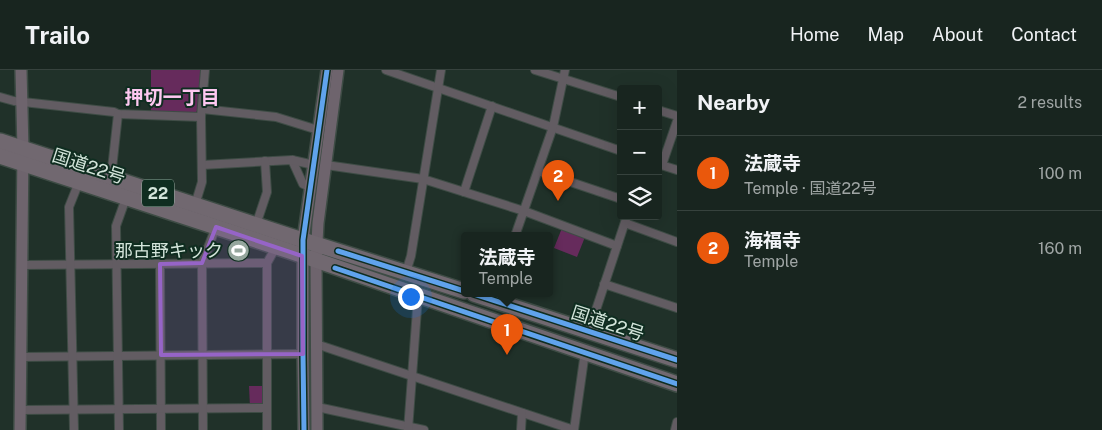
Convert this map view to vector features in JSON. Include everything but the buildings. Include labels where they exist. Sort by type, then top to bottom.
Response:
[{"type":"highway","name":"国道22号","points":[[0,141],[23,156],[79,182],[677,384]]},
{"type":"highway","name":"国道22号","points":[[0,156],[23,156],[111,178],[461,290]]},
{"type":"highway","name":"国道22号","points":[[493,297],[677,360]]},
{"type":"street","points":[[20,430],[23,156],[21,70]]},
{"type":"street","points":[[195,205],[202,182],[201,113],[205,70]]},
{"type":"street","points":[[304,430],[303,354],[310,242],[310,187],[327,70]]},
{"type":"street","points":[[310,242],[318,223],[338,70]]},
{"type":"street","points":[[386,70],[617,150]]},
{"type":"street","points":[[406,272],[411,256],[441,70]]},
{"type":"street","points":[[535,70],[617,97]]},
{"type":"street","points":[[516,232],[553,127],[565,70]]},
{"type":"street","points":[[0,96],[22,102],[118,114],[201,113],[276,117],[318,130]]},
{"type":"street","points":[[464,192],[492,106]]},
{"type":"street","points":[[662,111],[677,116]]},
{"type":"street","points":[[111,178],[118,114]]},
{"type":"street","points":[[662,159],[677,121]]},
{"type":"street","points":[[202,164],[292,160],[314,164]]},
{"type":"street","points":[[292,160],[303,184],[310,187]]},
{"type":"street","points":[[256,225],[267,192],[265,161]]},
{"type":"street","points":[[326,165],[423,179],[524,211],[617,246]]},
{"type":"street","points":[[662,165],[677,170]]},
{"type":"street","points":[[538,171],[617,198]]},
{"type":"street","points":[[74,430],[69,207],[79,182]]},
{"type":"street","points":[[119,430],[116,226],[126,198]]},
{"type":"street","points":[[589,331],[626,220],[677,242]]},
{"type":"street","points":[[204,430],[202,264],[216,227]]},
{"type":"street","points":[[268,430],[268,263],[276,247]]},
{"type":"street","points":[[309,259],[316,344],[317,430]]},
{"type":"street","points":[[22,265],[268,263]]},
{"type":"street","points":[[160,264],[161,430]]},
{"type":"street","points":[[604,284],[677,308]]},
{"type":"street","points":[[408,428],[418,296]]},
{"type":"street","points":[[316,344],[574,430],[585,352]]},
{"type":"street","points":[[20,357],[303,354]]},
{"type":"street","points":[[317,407],[424,430]]},
{"type":"street","points":[[20,410],[267,408]]},
{"type":"street","points":[[521,430],[522,413]]},
{"type":"street","points":[[675,430],[677,422]]},
{"type":"highlighted area","points":[[216,227],[302,256],[303,354],[161,355],[160,264],[202,263]]},
{"type":"shaded area","points":[[151,70],[202,70],[197,111],[195,114],[151,113]]},
{"type":"shaded area","points":[[562,228],[585,237],[577,257],[554,248]]},
{"type":"shaded area","points":[[249,386],[265,386],[266,404],[250,407]]},
{"type":"cycle path","points":[[304,430],[303,240],[327,70]]},
{"type":"cycle path","points":[[338,251],[461,290]]},
{"type":"cycle path","points":[[335,268],[677,384]]},
{"type":"cycle path","points":[[483,297],[677,360]]},
{"type":"place","name":"海福寺","points":[[558,201]]},
{"type":"place","name":"那古野キック","points":[[239,250]]},
{"type":"place","name":"法蔵寺","points":[[507,355]]},
{"type":"district","name":"押切一丁目","points":[[172,97]]}]
